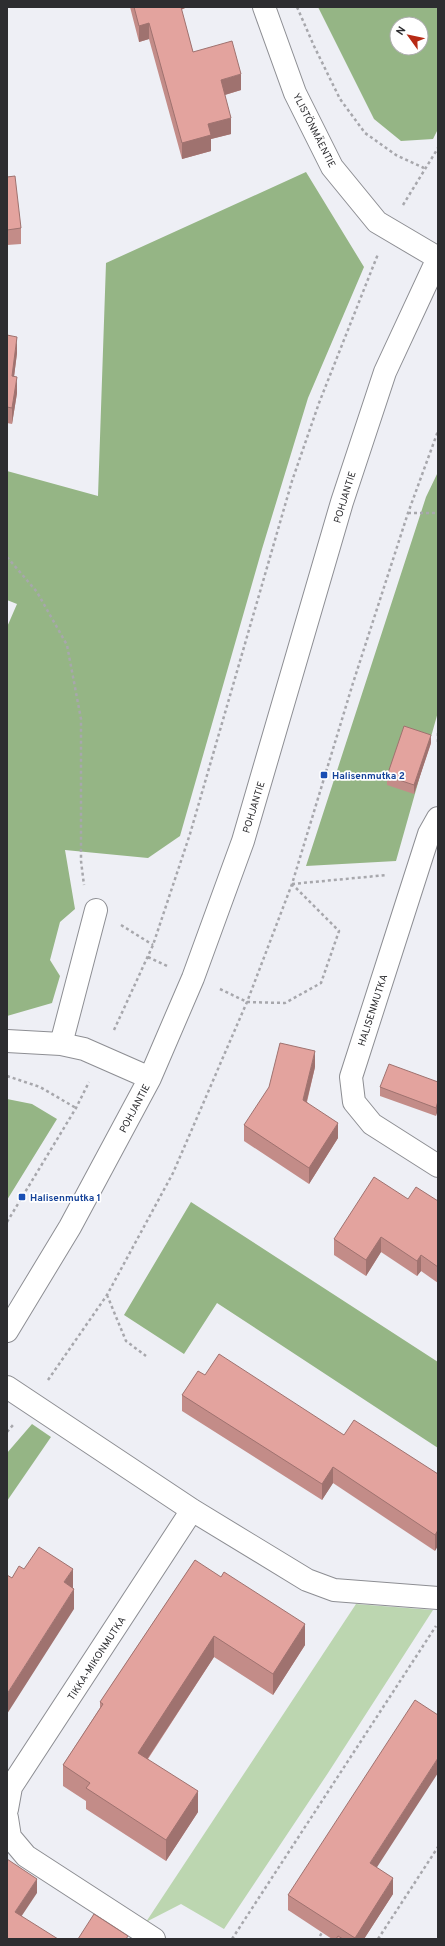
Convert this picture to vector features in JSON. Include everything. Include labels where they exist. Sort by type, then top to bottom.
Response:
[{"type":"street","name":"YLISTÖNMÄENTIE","points":[[264,7],[295,93],[332,167],[377,222],[438,258]]},
{"type":"street","name":"POHJANTIE","points":[[7,1331],[70,1227],[150,1078],[193,978],[243,841],[342,502],[385,372],[438,258]]},
{"type":"street","name":"HALISENMUTKA","points":[[438,818],[429,834],[351,1077],[354,1102],[372,1124],[438,1166]]},
{"type":"street","points":[[61,1044],[96,910]]},
{"type":"street","points":[[7,1041],[61,1044],[84,1049],[150,1078]]},
{"type":"street","points":[[7,1387],[192,1510],[307,1580],[334,1590],[438,1598]]},
{"type":"street","name":"TIKKA-MIKONMUTKA","points":[[7,1809],[11,1787],[192,1510]]},
{"type":"street","points":[[7,1818],[10,1837],[26,1856],[154,1939]]},
{"type":"path","points":[[297,7],[340,99],[365,133],[396,155],[424,168]]},
{"type":"path","points":[[7,1222],[76,1108],[102,1056],[153,945],[190,834],[292,481],[319,403],[389,229],[424,168],[438,148]]},
{"type":"path","points":[[7,1432],[32,1403],[107,1294],[173,1173],[247,1002],[292,884],[352,683],[408,513],[438,431]]},
{"type":"path","points":[[408,513],[438,513]]},
{"type":"path","points":[[7,557],[37,592],[67,644],[81,719],[81,861],[85,890],[96,910],[153,945]]},
{"type":"path","points":[[438,733],[438,744]]},
{"type":"path","points":[[292,884],[416,873]]},
{"type":"path","points":[[247,1002],[285,1003],[321,983],[332,956],[339,932],[292,884]]},
{"type":"path","points":[[7,1076],[40,1087],[76,1108]]},
{"type":"path","points":[[107,1294],[126,1341],[146,1356]]},
{"type":"path","points":[[232,1939],[438,1623]]},
{"type":"path","points":[[378,1939],[438,1847]]},
{"type":"path","points":[[320,1936],[328,1923]]},
{"type":"green space","points":[[318,7],[438,7],[438,129],[433,139],[401,141],[374,119]]},
{"type":"green space","points":[[306,172],[364,267],[308,398],[262,549],[180,836],[148,858],[65,850],[75,909],[60,922],[50,960],[60,976],[52,1003],[7,1016],[7,627],[17,604],[7,600],[7,471],[98,496],[106,263]]},
{"type":"green space","points":[[438,472],[438,712],[396,861],[306,866],[426,497]]},
{"type":"green space","points":[[7,1099],[32,1104],[57,1119],[7,1200]]},
{"type":"green space","points":[[191,1202],[438,1362],[438,1448],[217,1303],[184,1354],[124,1315]]},
{"type":"green space","points":[[32,1424],[51,1437],[7,1501],[7,1453]]},
{"type":"green space","points":[[356,1604],[433,1610],[328,1773],[224,1929],[181,1904],[146,1922]]},
{"type":"building","points":[[134,7],[181,7],[193,52],[232,41],[241,74],[221,80],[231,118],[208,124],[211,135],[182,143],[149,23],[139,26]]},
{"type":"building","points":[[15,176],[21,228],[7,230],[7,177]]},
{"type":"building","points":[[7,335],[17,337],[12,376],[17,377],[12,408],[7,407]]},
{"type":"building","points":[[404,726],[431,735],[414,785],[387,776]]},
{"type":"building","points":[[280,1043],[315,1051],[303,1100],[338,1123],[309,1168],[244,1125],[269,1087]]},
{"type":"building","points":[[389,1064],[438,1082],[438,1101],[436,1108],[380,1087]]},
{"type":"building","points":[[374,1177],[408,1199],[416,1187],[438,1201],[438,1267],[421,1255],[417,1261],[381,1237],[366,1260],[334,1239]]},
{"type":"building","points":[[219,1354],[344,1435],[354,1420],[438,1474],[438,1530],[435,1535],[333,1467],[322,1484],[182,1395],[198,1371],[205,1375]]},
{"type":"building","points":[[39,1547],[73,1569],[64,1582],[74,1589],[7,1694],[7,1575],[12,1578],[19,1566],[24,1569]]},
{"type":"building","points":[[195,1560],[221,1577],[224,1572],[305,1624],[273,1674],[214,1636],[138,1753],[198,1791],[166,1840],[86,1788],[90,1783],[63,1765],[103,1704],[100,1702]]},
{"type":"building","points":[[415,1700],[438,1715],[438,1758],[370,1863],[393,1878],[355,1938],[288,1895]]},
{"type":"building","points":[[7,1859],[37,1879],[15,1912],[58,1939],[7,1939]]},
{"type":"building","points":[[94,1914],[128,1936],[126,1939],[78,1939]]},
{"type":"building","points":[[338,1936],[343,1939],[336,1939]]},
{"type":"place","name":"Halisenmutka 2","points":[[324,775]]},
{"type":"place","name":"Halisenmutka 1","points":[[22,1197]]}]
